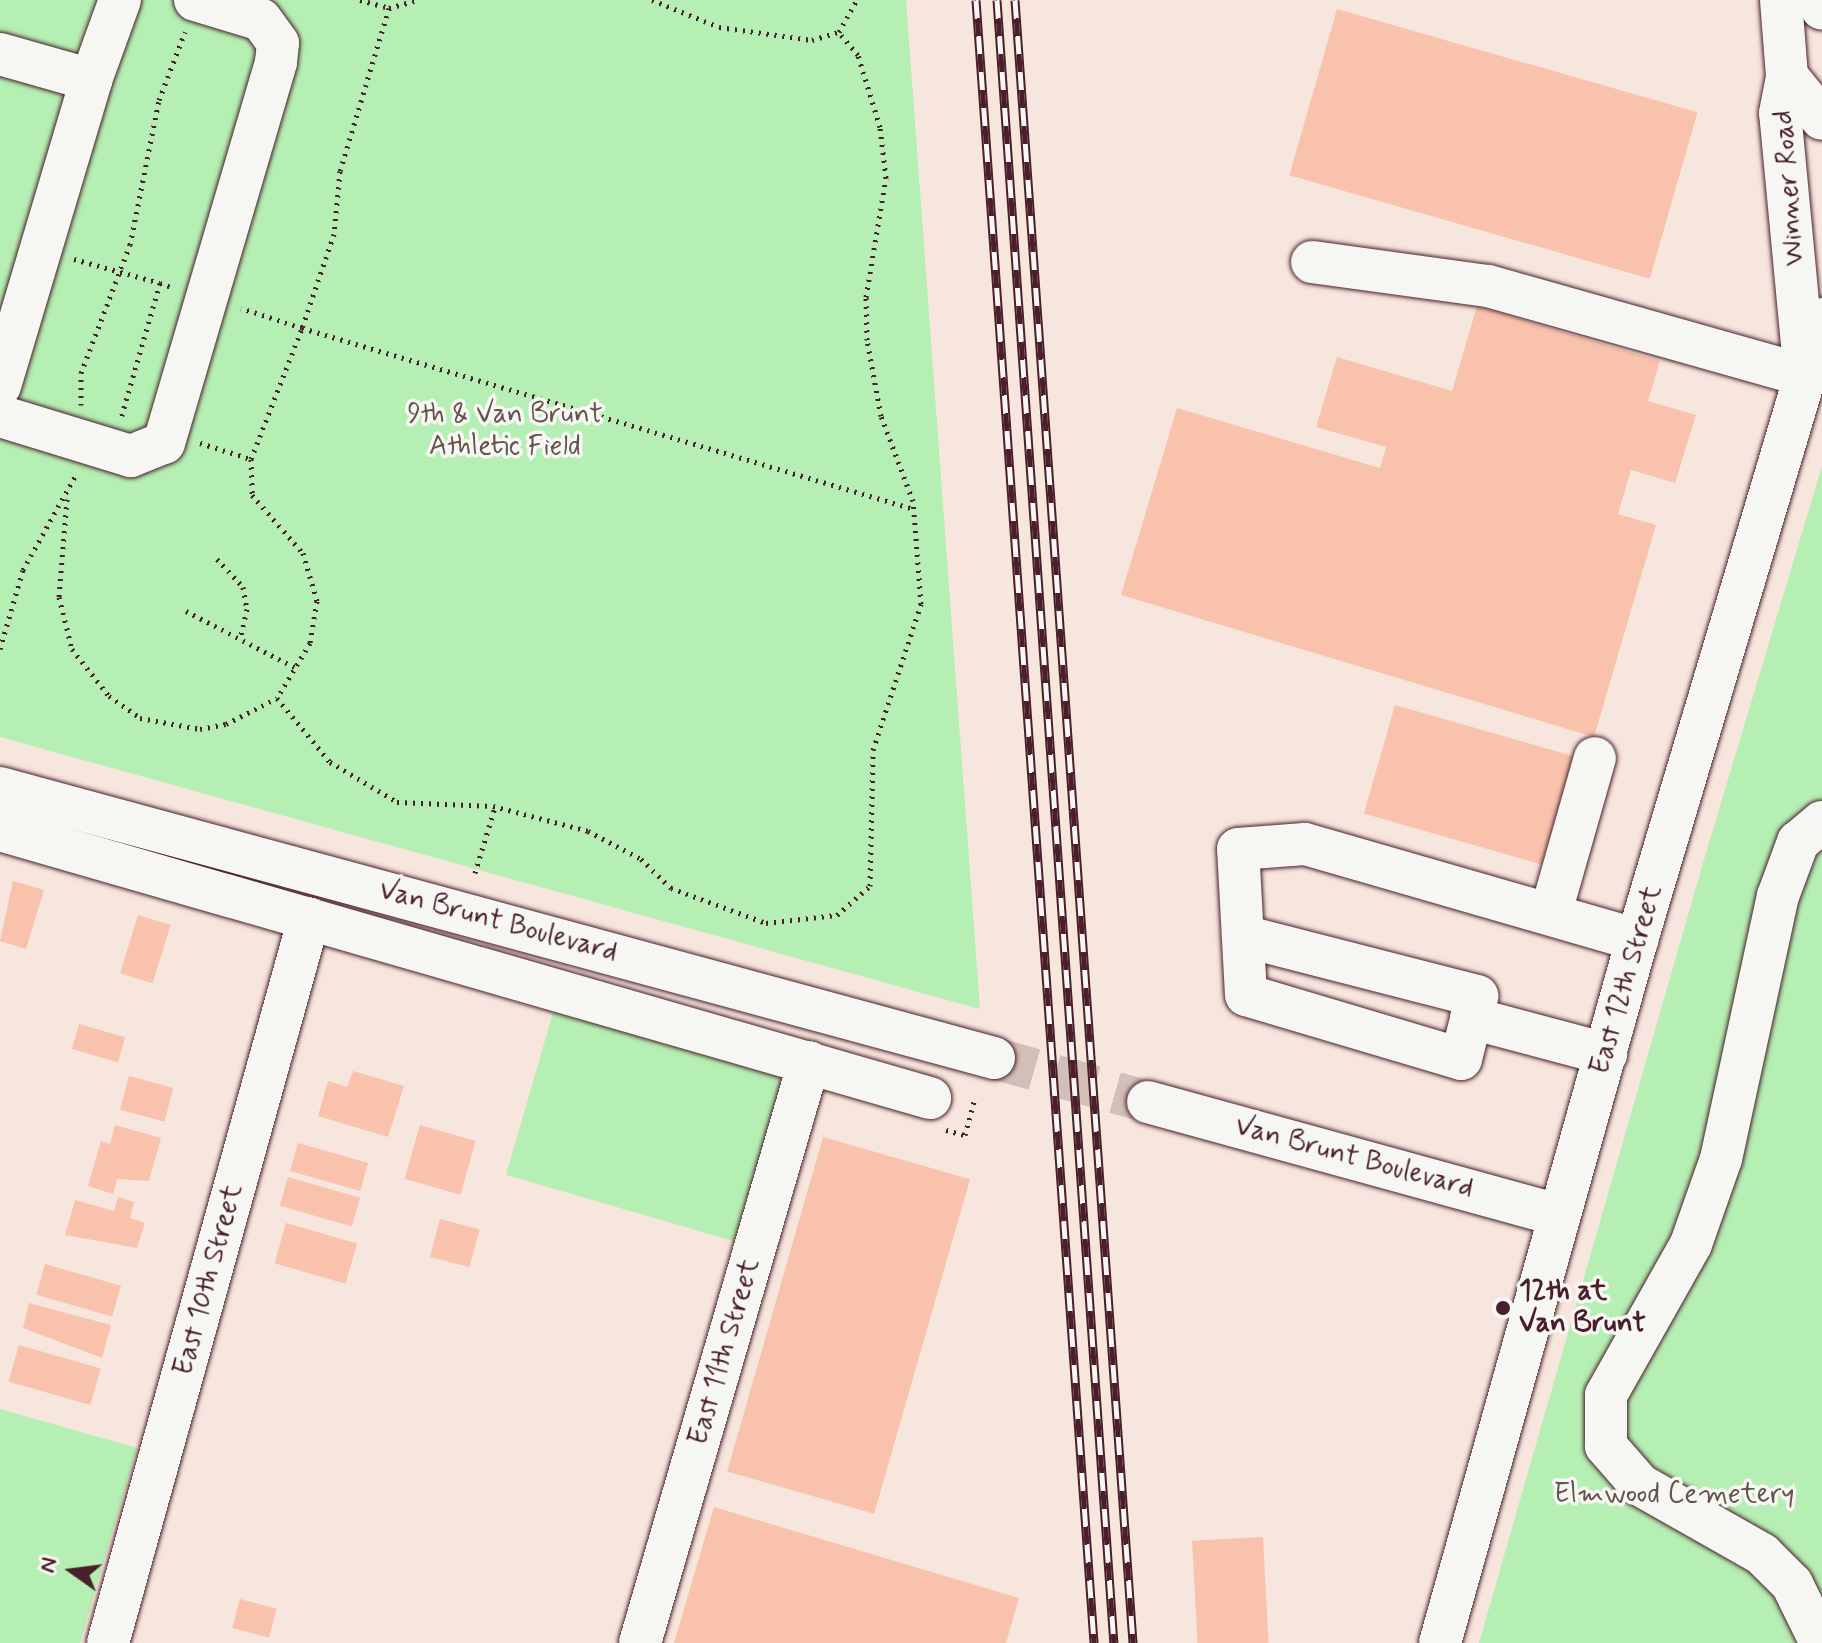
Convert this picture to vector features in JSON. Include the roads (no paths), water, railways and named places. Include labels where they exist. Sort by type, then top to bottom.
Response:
[{"type":"street","points":[[0,386],[91,80],[120,0]]},
{"type":"street","points":[[0,416],[98,446],[151,454],[164,443],[276,62],[272,29],[196,0]]},
{"type":"street","name":"Winner Road","points":[[1781,0],[1787,76],[1780,113],[1805,376]]},
{"type":"street","points":[[1819,0],[1822,9]]},
{"type":"street","points":[[0,54],[91,80]]},
{"type":"street","points":[[1787,76],[1822,119]]},
{"type":"street","points":[[1312,262],[1488,286],[1805,376]]},
{"type":"street","name":"East 12th Street","points":[[1440,1643],[1637,940],[1822,319]]},
{"type":"street","points":[[1551,912],[1595,758]]},
{"type":"street","name":"Van Brunt Boulevard","points":[[0,788],[994,1058]]},
{"type":"street","points":[[1821,1643],[1792,1584],[1762,1554],[1640,1485],[1606,1446],[1606,1395],[1691,1244],[1721,1159],[1778,896],[1798,842],[1822,822]]},
{"type":"street","points":[[0,830],[809,1062],[936,1114]]},
{"type":"street","points":[[1243,936],[1477,996],[1461,1059],[1246,995],[1238,849],[1305,844],[1551,912],[1637,940]]},
{"type":"street","name":"East 10th Street","points":[[108,1643],[309,918]]},
{"type":"street","points":[[1471,1018],[1606,1054]]},
{"type":"street","name":"East 11th Street","points":[[640,1643],[809,1062]]},
{"type":"street","name":"Van Brunt Boulevard","points":[[1148,1102],[1559,1215]]},
{"type":"tunnel","points":[[994,1058],[1148,1102]]},
{"type":"railway","points":[[976,0],[1094,1643]]},
{"type":"railway","points":[[997,0],[1114,1643]]},
{"type":"railway","points":[[1015,0],[1133,1643]]},
{"type":"place","name":"12th at Van Brunt","points":[[1503,1308]]},
{"type":"park label","name":"9th & Van Brunt Athletic Field","points":[[505,431]]},
{"type":"park label","name":"Elmwood Cemetery","points":[[1674,1495]]}]
